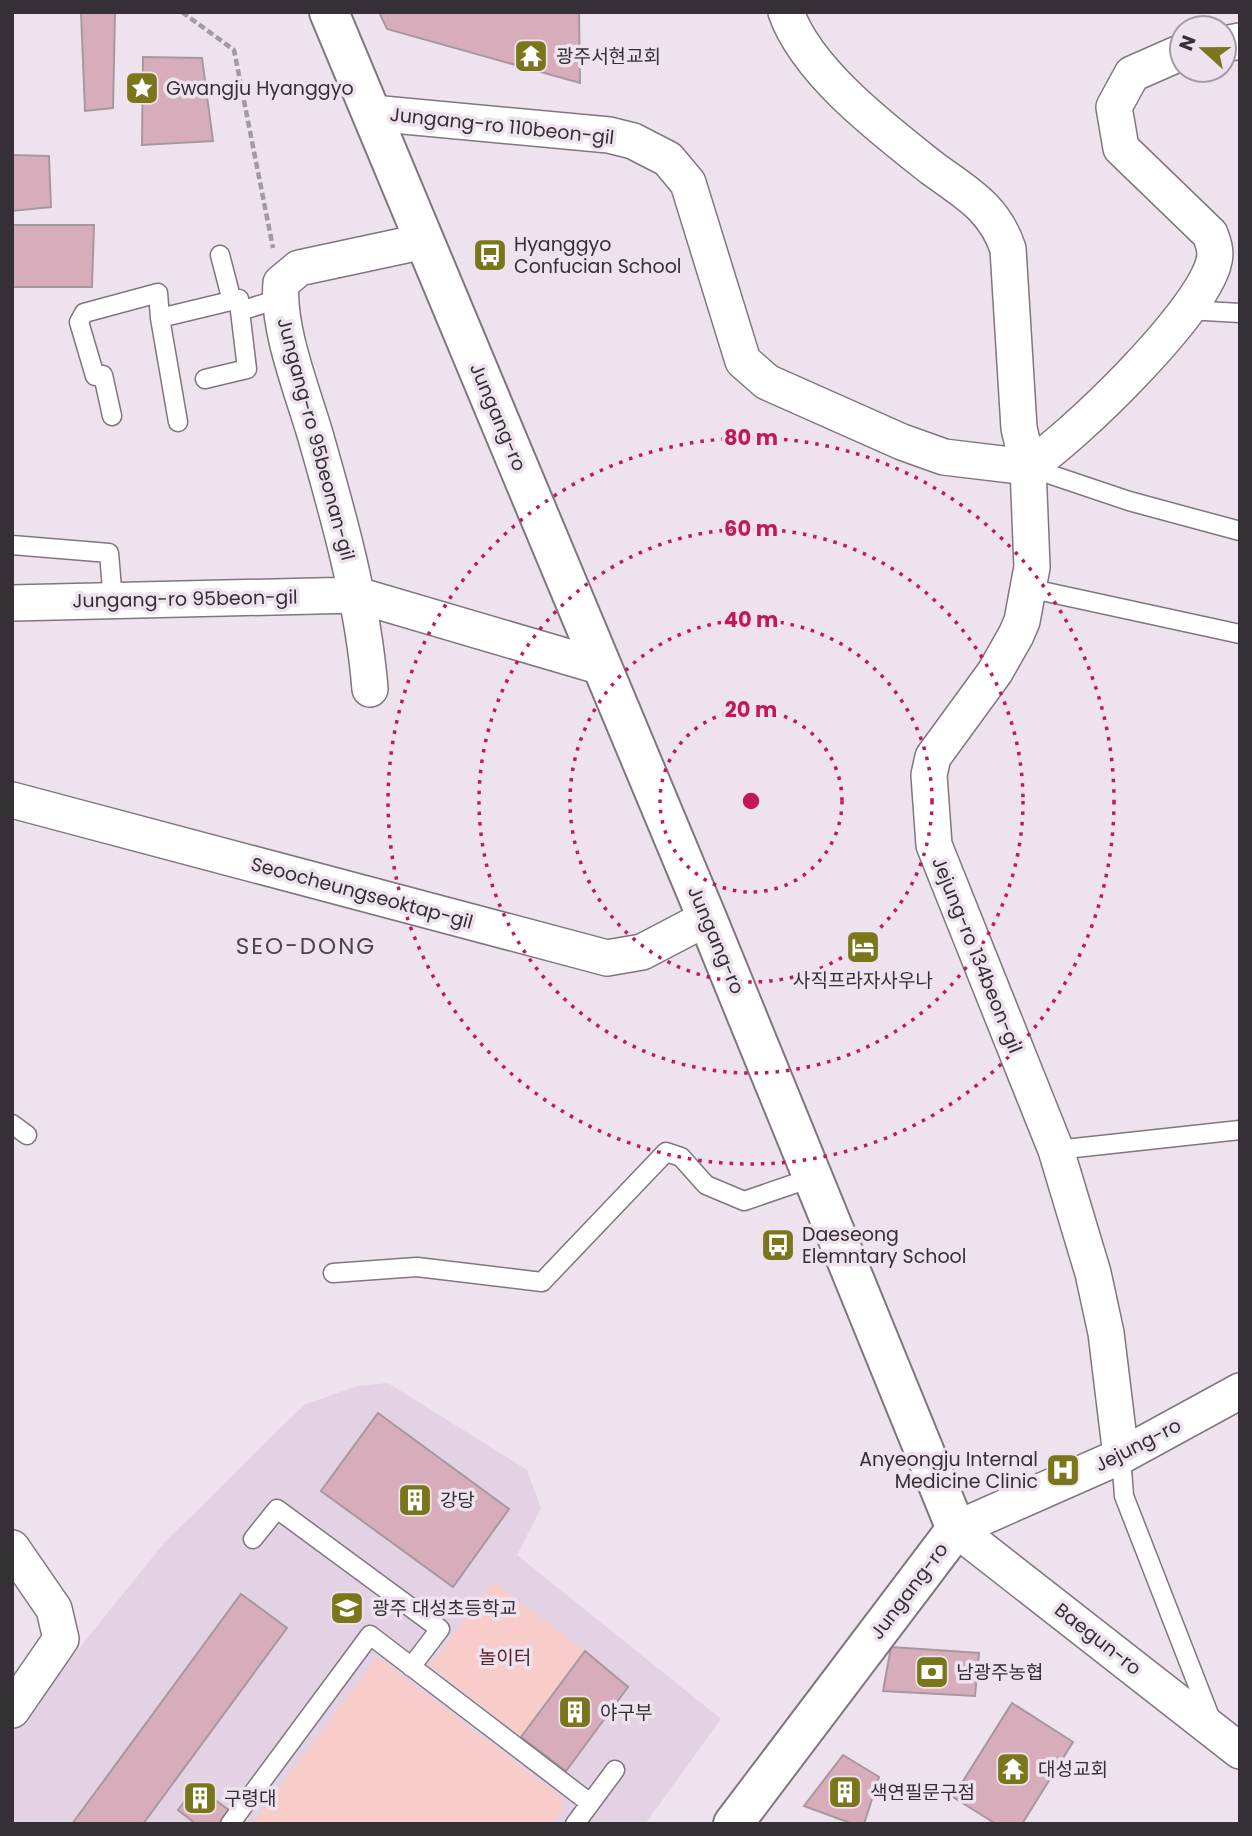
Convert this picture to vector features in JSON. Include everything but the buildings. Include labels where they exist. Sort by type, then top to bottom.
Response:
[{"type":"main road","name":"Jungang-ro","points":[[329,12],[707,918],[956,1529],[733,1824]]},
{"type":"street","name":"Jejung-ro 134beon-gil","points":[[786,12],[805,46],[840,90],[893,137],[985,206],[1001,229],[1008,249],[1019,428],[1028,467],[1032,567],[1016,635],[995,672],[933,757],[929,775],[930,810],[934,845],[949,888],[1056,1150],[1093,1273],[1106,1333],[1121,1456]]},
{"type":"street","points":[[1028,467],[1059,446],[1144,360],[1187,310],[1212,268],[1216,251],[1210,234],[1121,148],[1114,107],[1132,74],[1168,58]]},
{"type":"street","name":"Jungang-ro 110beon-gil","points":[[372,113],[609,135],[633,141],[668,159],[688,183],[743,361],[767,382],[912,446],[944,457],[1028,467]]},
{"type":"street","points":[[280,291],[299,268],[425,241]]},
{"type":"street","name":"Jungang-ro 95beonan-gil","points":[[280,291],[357,595]]},
{"type":"street","points":[[357,595],[370,690]]},
{"type":"street","name":"Jungang-ro 95beon-gil","points":[[12,603],[357,595],[602,667]]},
{"type":"street","name":"Seoocheungseoktap-gil","points":[[12,800],[607,958],[642,951],[707,918]]},
{"type":"street","name":"Jejung-ro","points":[[956,1529],[1121,1456],[1240,1391]]},
{"type":"street","name":"Baegun-ro","points":[[956,1529],[1227,1741]]},
{"type":"street","points":[[12,1548],[54,1609],[61,1639],[12,1710]]},
{"type":"lane","points":[[205,379],[247,369],[236,306],[220,256]]},
{"type":"lane","points":[[160,318],[236,306],[280,291]]},
{"type":"lane","points":[[112,416],[103,375],[95,376],[79,322],[84,313],[158,293],[178,422]]},
{"type":"lane","points":[[1187,310],[1240,313]]},
{"type":"lane","points":[[1028,467],[1129,501],[1240,531]]},
{"type":"lane","points":[[12,545],[109,553],[113,601]]},
{"type":"lane","points":[[1028,587],[1240,634]]},
{"type":"lane","points":[[12,1124],[27,1135]]},
{"type":"lane","points":[[1056,1150],[1240,1130]]},
{"type":"lane","points":[[333,1273],[417,1268],[542,1282],[666,1152],[681,1157],[706,1185],[744,1201],[814,1177]]},
{"type":"lane","points":[[1121,1456],[1124,1496],[1227,1741]]},
{"type":"lane","points":[[253,1539],[277,1509],[440,1629],[411,1667]]},
{"type":"lane","points":[[230,1824],[370,1635],[590,1803]]},
{"type":"lane","points":[[575,1824],[615,1770]]},
{"type":"path","points":[[182,12],[234,50],[280,291]]},
{"type":"shaded area","name":"광주 대성초등학교","points":[[388,1383],[527,1470],[541,1508],[517,1555],[721,1719],[645,1824],[12,1824],[12,1671],[68,1662],[165,1542],[304,1405],[357,1386]]},
{"type":"green space","name":"놀이터","points":[[493,1582],[585,1651],[521,1737],[430,1665]]},
{"type":"green space","points":[[377,1657],[564,1799],[560,1805],[564,1809],[552,1824],[252,1824]]},
{"type":"place","name":"광주서현교회","points":[[531,56]]},
{"type":"place","name":"Gwangju Hyanggyo","points":[[142,88]]},
{"type":"place","name":"Hyanggyo Confucian School","points":[[490,255]]},
{"type":"place","name":"사직프라자사우나","points":[[863,947]]},
{"type":"place","name":"Daeseong Elemntary School","points":[[778,1245]]},
{"type":"place","name":"Anyeongju Internal Medicine Clinic","points":[[1063,1470]]},
{"type":"place","name":"강당","points":[[415,1500]]},
{"type":"place","name":"광주 대성초등학교","points":[[347,1608]]},
{"type":"place","name":"남광주농협","points":[[932,1672]]},
{"type":"place","name":"야구부","points":[[575,1712]]},
{"type":"place","name":"대성교회","points":[[1013,1769]]},
{"type":"place","name":"색연필문구점","points":[[845,1792]]},
{"type":"place","name":"구령대","points":[[200,1798]]},
{"type":"district","name":"SEO-DONG","points":[[306,946]]}]
